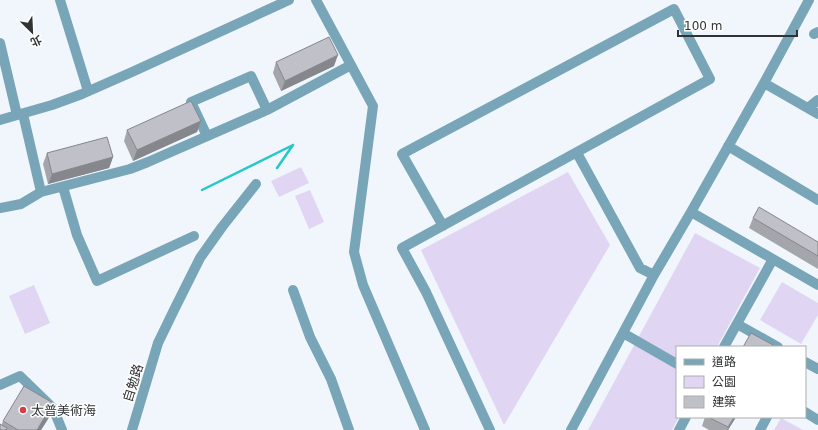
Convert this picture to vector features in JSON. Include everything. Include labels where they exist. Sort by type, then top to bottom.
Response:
[{"type":"street","points":[[60,0],[88,91]]},
{"type":"street","points":[[0,120],[52,105],[88,91],[289,0]]},
{"type":"street","points":[[316,0],[373,106],[354,252],[364,286],[425,430]]},
{"type":"street","points":[[571,430],[654,275],[764,83],[809,0]]},
{"type":"street","points":[[443,226],[402,154],[674,9],[710,79],[443,226],[402,248],[426,292],[490,430]]},
{"type":"street","points":[[0,43],[40,192]]},
{"type":"street","points":[[0,208],[21,204],[40,192],[130,169],[267,110],[350,65]]},
{"type":"street","points":[[207,136],[191,102],[251,76],[267,110]]},
{"type":"street","points":[[764,83],[818,114]]},
{"type":"street","points":[[808,108],[818,100]]},
{"type":"street","points":[[728,146],[818,200]]},
{"type":"street","points":[[577,152],[640,268],[654,275]]},
{"type":"street","name":"自勉路","points":[[132,430],[158,343],[200,258],[256,184]]},
{"type":"street","points":[[63,187],[77,235],[97,280],[194,236]]},
{"type":"street","points":[[691,212],[818,285]]},
{"type":"street","points":[[725,346],[772,259]]},
{"type":"street","points":[[293,290],[310,337],[331,379],[349,430]]},
{"type":"street","points":[[737,324],[776,346]]},
{"type":"street","points":[[623,333],[676,363]]},
{"type":"street","points":[[806,363],[818,369]]},
{"type":"street","points":[[0,385],[20,376],[52,408],[62,430]]},
{"type":"street","points":[[806,413],[818,420]]},
{"type":"street","points":[[679,430],[685,418]]},
{"type":"street","points":[[760,430],[766,418]]},
{"type":"green space","points":[[301,167],[309,183],[279,197],[271,181]]},
{"type":"green space","points":[[568,172],[610,245],[504,425],[421,250]]},
{"type":"green space","points":[[310,190],[324,222],[309,229],[295,196]]},
{"type":"green space","points":[[695,233],[760,268],[718,346],[676,346],[676,418],[678,418],[672,430],[588,430]]},
{"type":"green space","points":[[782,282],[818,303],[818,315],[801,344],[760,320]]},
{"type":"green space","points":[[34,285],[50,323],[25,334],[9,296]]},
{"type":"green space","points":[[781,418],[803,430],[774,430]]},
{"type":"building","points":[[329,37],[338,55],[285,81],[276,62]]},
{"type":"building","points":[[191,101],[201,121],[137,150],[127,130]]},
{"type":"building","points":[[107,137],[113,157],[52,174],[47,153]]},
{"type":"building","points":[[759,207],[818,242],[818,256],[753,218]]},
{"type":"building","points":[[751,333],[773,345],[772,346],[744,346]]},
{"type":"building","points":[[24,386],[53,403],[37,430],[18,430],[3,421]]},
{"type":"building","points":[[710,418],[733,418],[728,427]]},
{"type":"building","points":[[0,424],[7,428],[6,430],[0,430]]},
{"type":"waterway","points":[[277,168],[293,145]]},
{"type":"waterway","points":[[202,190],[293,145]]},
{"type":"place","name":"太普美術海","points":[[23,410]]}]
